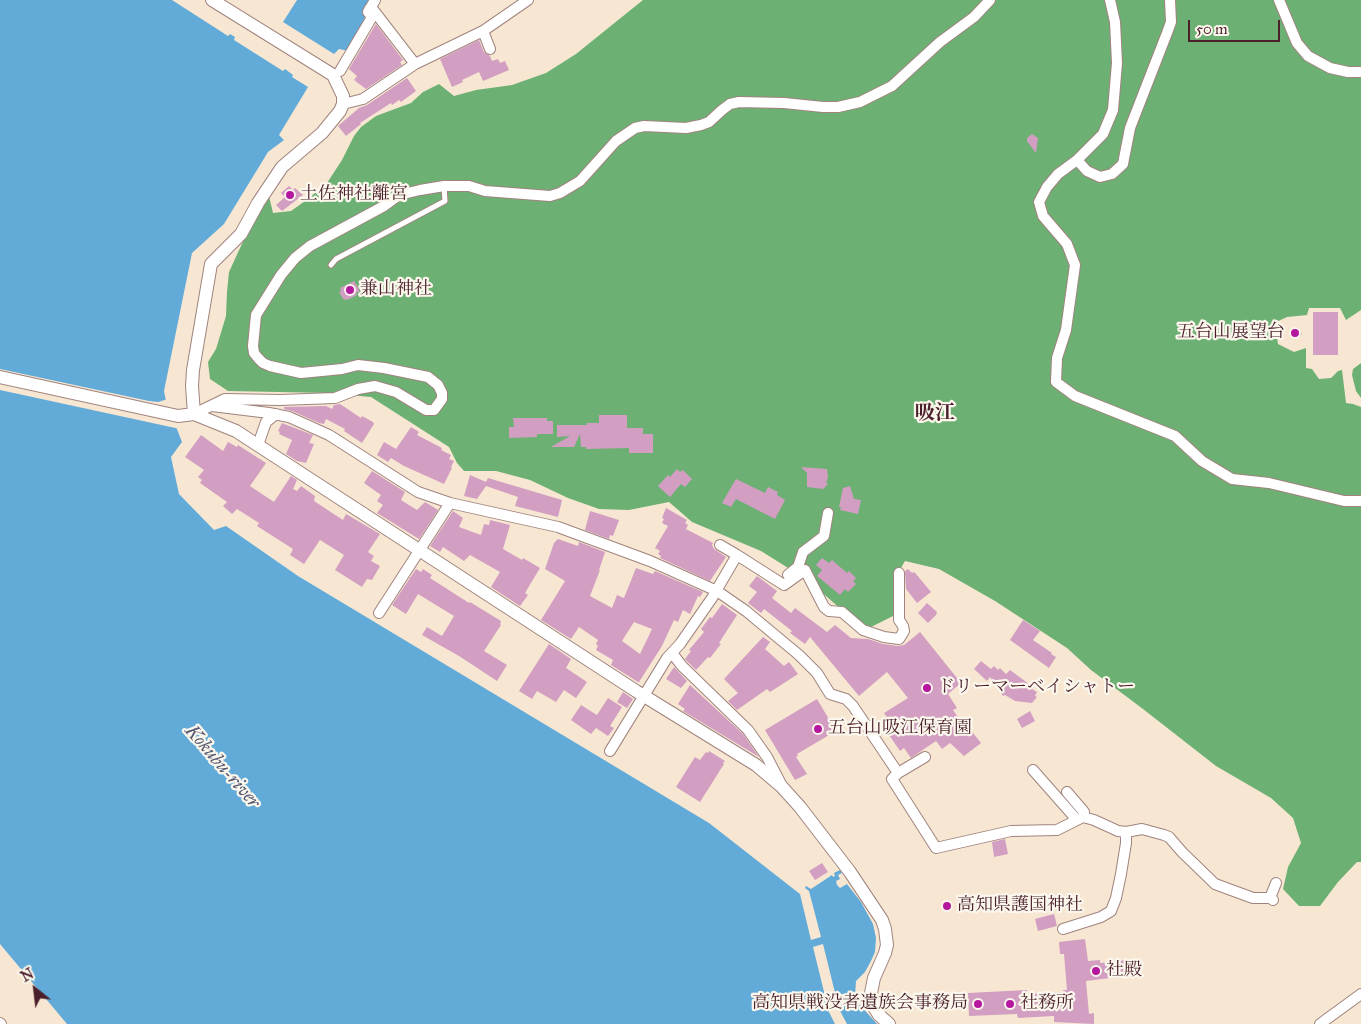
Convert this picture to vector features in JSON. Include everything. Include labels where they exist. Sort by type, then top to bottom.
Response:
[{"type":"street","points":[[194,414],[193,370],[211,264],[241,234],[258,203],[282,167],[322,133],[340,111],[343,104],[343,96],[333,75],[212,0]]},
{"type":"street","points":[[343,104],[363,99],[415,64],[483,31],[528,0]]},
{"type":"street","points":[[0,377],[178,416],[194,414],[225,399],[335,398],[358,389],[375,386],[396,392],[426,410],[434,410],[442,399],[442,392],[438,385],[428,377],[358,365],[342,369],[301,373],[263,363],[254,353],[256,315],[281,275],[295,258],[310,246],[384,206],[399,195],[444,186],[469,186],[485,191],[550,196],[560,193],[573,187],[616,141],[635,128],[644,126],[686,128],[702,125],[709,122],[730,104],[739,102],[838,107],[860,102],[892,86],[940,42],[974,17],[990,0]]},
{"type":"street","points":[[1110,0],[1115,22],[1117,63],[1113,110],[1103,134],[1077,160],[1058,174],[1047,186],[1039,202],[1043,216],[1067,244],[1074,265],[1066,330],[1057,358],[1056,382],[1075,396],[1175,436],[1202,461],[1232,479],[1269,483],[1344,501],[1361,502]]},
{"type":"street","points":[[1077,160],[1087,171],[1100,177],[1112,174],[1123,164],[1133,120],[1163,49],[1170,22],[1170,0]]},
{"type":"street","points":[[1280,0],[1297,43],[1308,56],[1330,68],[1348,72],[1361,72]]},
{"type":"street","points":[[340,71],[372,17],[368,12],[373,4],[415,64]]},
{"type":"street","points":[[483,31],[490,49]]},
{"type":"street","points":[[212,406],[276,414],[304,423],[329,435],[418,492],[450,503],[558,527],[644,558],[690,577],[717,591],[799,655],[817,673],[830,694],[846,699],[898,773]]},
{"type":"street","points":[[194,414],[236,431],[644,696],[756,765],[782,787],[850,872],[882,920],[885,929],[885,953],[874,978],[870,993],[874,1007],[879,1015],[889,1024]]},
{"type":"street","points":[[258,445],[266,422],[276,414]]},
{"type":"street","points":[[379,613],[450,503]]},
{"type":"street","points":[[779,582],[798,566],[803,552],[824,536],[828,513]]},
{"type":"street","points":[[720,545],[784,585],[805,570],[824,608],[829,611],[842,612],[863,630],[884,637],[898,639],[904,631],[904,626],[899,620],[899,573]]},
{"type":"street","points":[[610,752],[672,653],[717,591],[737,555]]},
{"type":"street","points":[[672,653],[682,666],[748,730],[767,757],[782,787]]},
{"type":"street","points":[[925,757],[898,773],[892,779],[936,848],[1011,830],[1057,830],[1080,819],[1094,820],[1118,831],[1126,832],[1142,829],[1169,837],[1215,884],[1253,898],[1272,899],[1276,883]]},
{"type":"street","points":[[1033,770],[1080,819]]},
{"type":"street","points":[[1067,792],[1084,812],[1080,819]]},
{"type":"street","points":[[1063,929],[1101,917],[1111,910],[1116,898],[1121,874],[1126,832]]},
{"type":"street","points":[[1320,1024],[1361,994]]},
{"type":"lane","points":[[331,265],[336,259],[445,201],[444,186]]},
{"type":"green space","points":[[643,0],[1361,0],[1361,310],[1346,320],[1340,308],[1309,308],[1307,315],[1287,317],[1272,324],[1272,334],[1277,337],[1278,344],[1294,352],[1306,348],[1306,368],[1312,369],[1319,379],[1331,378],[1338,371],[1342,370],[1346,403],[1361,407],[1361,862],[1357,862],[1338,882],[1320,906],[1299,906],[1283,889],[1288,867],[1301,843],[1293,818],[1271,798],[1216,766],[1091,670],[1067,648],[995,601],[939,569],[905,561],[894,580],[895,615],[871,627],[860,626],[818,589],[793,571],[761,551],[692,522],[669,502],[629,510],[599,509],[568,498],[530,480],[496,471],[464,471],[457,463],[449,447],[371,397],[328,393],[228,391],[210,379],[208,362],[216,349],[226,316],[229,272],[246,235],[269,196],[273,213],[291,211],[327,183],[342,160],[354,136],[361,127],[376,116],[411,103],[423,92],[439,84],[454,96],[476,90],[512,85],[546,73],[576,54]]},
{"type":"green space","points":[[1361,363],[1361,398],[1356,391],[1352,375],[1353,369]]},
{"type":"water","name":"Kokubu-river","points":[[0,0],[172,0],[228,36],[230,34],[235,37],[234,40],[283,71],[285,69],[293,75],[292,77],[308,87],[279,135],[284,140],[268,152],[224,224],[192,253],[164,391],[182,442],[171,457],[179,494],[214,530],[226,526],[298,576],[709,823],[800,894],[811,940],[821,937],[809,891],[805,888],[806,886],[811,889],[832,875],[833,877],[835,876],[834,873],[840,870],[842,873],[838,875],[840,879],[836,881],[837,885],[840,888],[847,884],[861,902],[873,924],[876,938],[875,952],[865,972],[856,981],[855,996],[847,1008],[850,1009],[860,1005],[877,1024],[847,1024],[839,1009],[823,944],[813,947],[829,1012],[835,1024],[67,1024],[0,944]]},
{"type":"water","points":[[297,0],[370,0],[362,13],[369,18],[349,51],[339,49],[334,54],[283,22]]},
{"type":"pier","points":[[0,369],[149,401],[158,402],[168,399],[180,429],[0,390]]},
{"type":"building","points":[[376,24],[403,60],[400,62],[402,65],[366,89],[354,80],[357,76],[349,69]]},
{"type":"building","points":[[479,40],[484,52],[490,56],[492,61],[498,59],[500,63],[505,61],[509,70],[483,81],[479,72],[452,87],[440,59]]},
{"type":"building","points":[[407,78],[416,91],[401,102],[399,100],[392,105],[391,103],[360,123],[346,136],[338,126],[359,108],[367,105]]},
{"type":"building","points":[[1032,134],[1038,138],[1036,153],[1027,141],[1027,138]]},
{"type":"building","name":"土佐神社離宮","points":[[289,186],[293,190],[295,188],[303,195],[282,211],[276,205],[285,197],[281,193]]},
{"type":"building","name":"兼山神社","points":[[354,281],[360,291],[356,293],[357,295],[344,300],[339,292],[341,291],[340,288]]},
{"type":"building","points":[[1313,312],[1338,312],[1338,355],[1313,355]]},
{"type":"building","points":[[1294,328],[1298,328],[1302,334],[1298,338],[1293,338],[1290,335]]},
{"type":"building","points":[[340,404],[361,418],[362,416],[373,422],[374,424],[362,443],[344,431],[345,429],[326,419],[324,424],[319,423],[284,409],[284,407],[326,406],[332,409],[334,405]]},
{"type":"building","points":[[599,415],[627,415],[627,428],[643,428],[643,434],[653,434],[653,453],[629,453],[629,448],[586,449],[586,447],[581,447],[580,434],[574,447],[551,447],[570,436],[557,437],[557,425],[599,423]]},
{"type":"building","points":[[513,418],[547,418],[547,421],[553,421],[553,434],[537,434],[537,437],[509,438],[509,427],[514,427]]},
{"type":"building","points":[[282,423],[313,435],[309,443],[314,444],[306,463],[297,461],[286,454],[292,440],[279,434],[280,432],[278,431]]},
{"type":"building","points":[[411,427],[419,432],[417,435],[451,455],[449,459],[454,461],[444,484],[391,458],[388,462],[377,455],[384,442],[396,449]]},
{"type":"building","points":[[201,435],[223,451],[228,442],[237,447],[238,445],[266,463],[250,486],[274,502],[291,476],[297,480],[293,489],[297,491],[301,486],[315,496],[314,501],[343,520],[346,514],[380,534],[368,552],[374,556],[371,561],[380,566],[372,580],[367,579],[362,587],[335,570],[344,555],[320,540],[304,564],[290,555],[293,549],[257,526],[259,523],[237,509],[232,514],[223,506],[227,502],[200,483],[202,480],[198,477],[204,470],[185,457]]},
{"type":"building","points":[[801,467],[827,469],[828,478],[826,482],[828,484],[823,489],[807,487],[807,473]]},
{"type":"building","points":[[677,469],[680,472],[683,470],[692,479],[685,487],[681,484],[670,497],[658,486],[668,475],[670,477]]},
{"type":"building","points":[[372,471],[405,492],[401,500],[417,510],[425,502],[438,510],[419,539],[377,513],[383,505],[377,501],[381,495],[364,483]]},
{"type":"building","points":[[470,475],[486,482],[488,478],[562,500],[558,517],[515,506],[518,497],[486,486],[477,499],[464,496]]},
{"type":"building","points":[[736,479],[765,493],[768,487],[778,492],[777,495],[785,500],[775,519],[736,499],[731,507],[722,503]]},
{"type":"building","points":[[850,486],[854,499],[861,500],[858,514],[840,510],[841,507],[839,507],[843,488]]},
{"type":"building","points":[[666,508],[687,520],[685,523],[688,525],[686,529],[713,543],[714,549],[726,557],[710,581],[660,558],[661,556],[658,554],[660,551],[655,548],[668,526],[662,523]]},
{"type":"building","points":[[453,511],[463,518],[459,527],[481,535],[484,524],[489,525],[490,520],[510,525],[503,549],[540,568],[525,593],[528,595],[520,606],[491,587],[500,572],[470,555],[464,561],[443,547],[440,552],[430,546]]},
{"type":"building","points":[[590,511],[619,520],[613,536],[610,535],[609,539],[585,530]]},
{"type":"building","points":[[558,539],[578,546],[579,542],[605,552],[590,596],[612,608],[617,595],[624,598],[636,568],[653,574],[655,571],[703,592],[700,597],[698,596],[690,614],[683,610],[678,622],[674,620],[662,646],[639,682],[611,665],[613,660],[596,650],[598,640],[579,627],[571,639],[541,620],[565,581],[545,569],[554,543]],"holes":[[[634,622],[652,629],[640,654],[622,641]]]},
{"type":"building","points":[[822,558],[829,563],[832,560],[856,578],[853,581],[856,584],[848,592],[845,589],[840,595],[817,576],[822,570],[816,565]]},
{"type":"building","points":[[416,569],[421,572],[423,569],[432,575],[430,578],[501,621],[501,625],[484,651],[507,665],[497,681],[422,635],[427,627],[442,636],[454,616],[418,594],[406,614],[392,605]]},
{"type":"building","points":[[908,569],[912,573],[914,572],[931,592],[917,603],[906,589],[905,571]]},
{"type":"building","name":"ドリーマーベイシャトー","points":[[757,576],[777,591],[772,598],[791,613],[795,608],[827,632],[835,625],[851,638],[868,639],[898,646],[904,645],[920,632],[961,683],[948,694],[957,708],[953,710],[967,730],[969,728],[981,743],[964,756],[950,743],[942,749],[936,741],[911,758],[904,748],[900,751],[887,732],[894,727],[884,713],[908,698],[887,672],[859,696],[810,637],[805,644],[764,609],[761,613],[748,603],[757,592],[749,586]]},
{"type":"building","points":[[927,603],[937,612],[928,623],[918,613]]},
{"type":"building","points":[[722,604],[737,615],[719,643],[721,644],[710,658],[708,657],[696,670],[685,659],[691,651],[689,650],[704,632],[701,629]]},
{"type":"building","points":[[1023,620],[1040,631],[1033,640],[1056,657],[1049,668],[1010,640]]},
{"type":"building","points":[[763,637],[770,642],[765,649],[784,666],[789,662],[798,674],[770,692],[767,689],[737,710],[728,701],[738,693],[724,679]]},
{"type":"building","points":[[549,644],[571,659],[566,668],[587,682],[576,698],[564,690],[556,702],[537,691],[532,699],[519,691]]},
{"type":"building","points":[[981,661],[991,669],[994,666],[998,670],[1000,668],[1006,674],[1010,670],[1033,687],[1032,689],[1037,692],[1035,696],[1037,697],[1032,703],[1015,701],[1005,695],[1003,696],[990,677],[987,681],[974,669]]},
{"type":"building","points":[[674,667],[687,681],[681,688],[666,679]]},
{"type":"building","points":[[690,685],[743,734],[759,757],[683,711],[685,709],[678,704]]},
{"type":"building","points":[[623,692],[633,699],[627,708],[617,702]]},
{"type":"building","points":[[608,698],[622,707],[610,726],[614,728],[608,736],[596,728],[591,734],[571,720],[581,705],[597,715]]},
{"type":"building","points":[[817,699],[836,731],[797,754],[798,756],[796,757],[807,774],[795,780],[765,730]]},
{"type":"building","points":[[1030,711],[1035,721],[1022,728],[1017,719]]},
{"type":"building","points":[[709,751],[725,761],[700,802],[676,787],[695,757],[700,760]]},
{"type":"building","points":[[1005,839],[1008,854],[994,857],[992,842]]},
{"type":"building","points":[[822,863],[828,872],[815,880],[809,871]]},
{"type":"building","points":[[1054,914],[1057,926],[1038,931],[1035,919]]},
{"type":"building","points":[[1085,939],[1088,961],[1100,960],[1100,963],[1125,960],[1126,976],[1086,981],[1089,1014],[1094,1013],[1094,1024],[1054,1022],[1054,1016],[1018,1018],[1017,1014],[969,1016],[968,993],[1027,990],[1027,994],[1063,992],[1063,990],[1067,990],[1064,954],[1060,954],[1059,942]]},
{"type":"place","name":"土佐神社離宮","points":[[290,195]]},
{"type":"place","name":"兼山神社","points":[[350,290]]},
{"type":"place","name":"五台山展望台","points":[[1295,333]]},
{"type":"place","name":"ドリーマーベイシャトー","points":[[927,688]]},
{"type":"place","name":"五台山吸江保育園","points":[[818,729]]},
{"type":"place","name":"高知県護国神社","points":[[947,906]]},
{"type":"place","name":"社殿","points":[[1096,971]]},
{"type":"place","name":"高知県戦没者遺族会事務局","points":[[978,1004]]},
{"type":"place","name":"社務所","points":[[1010,1004]]},
{"type":"district","name":"吸江","points":[[935,414]]}]
